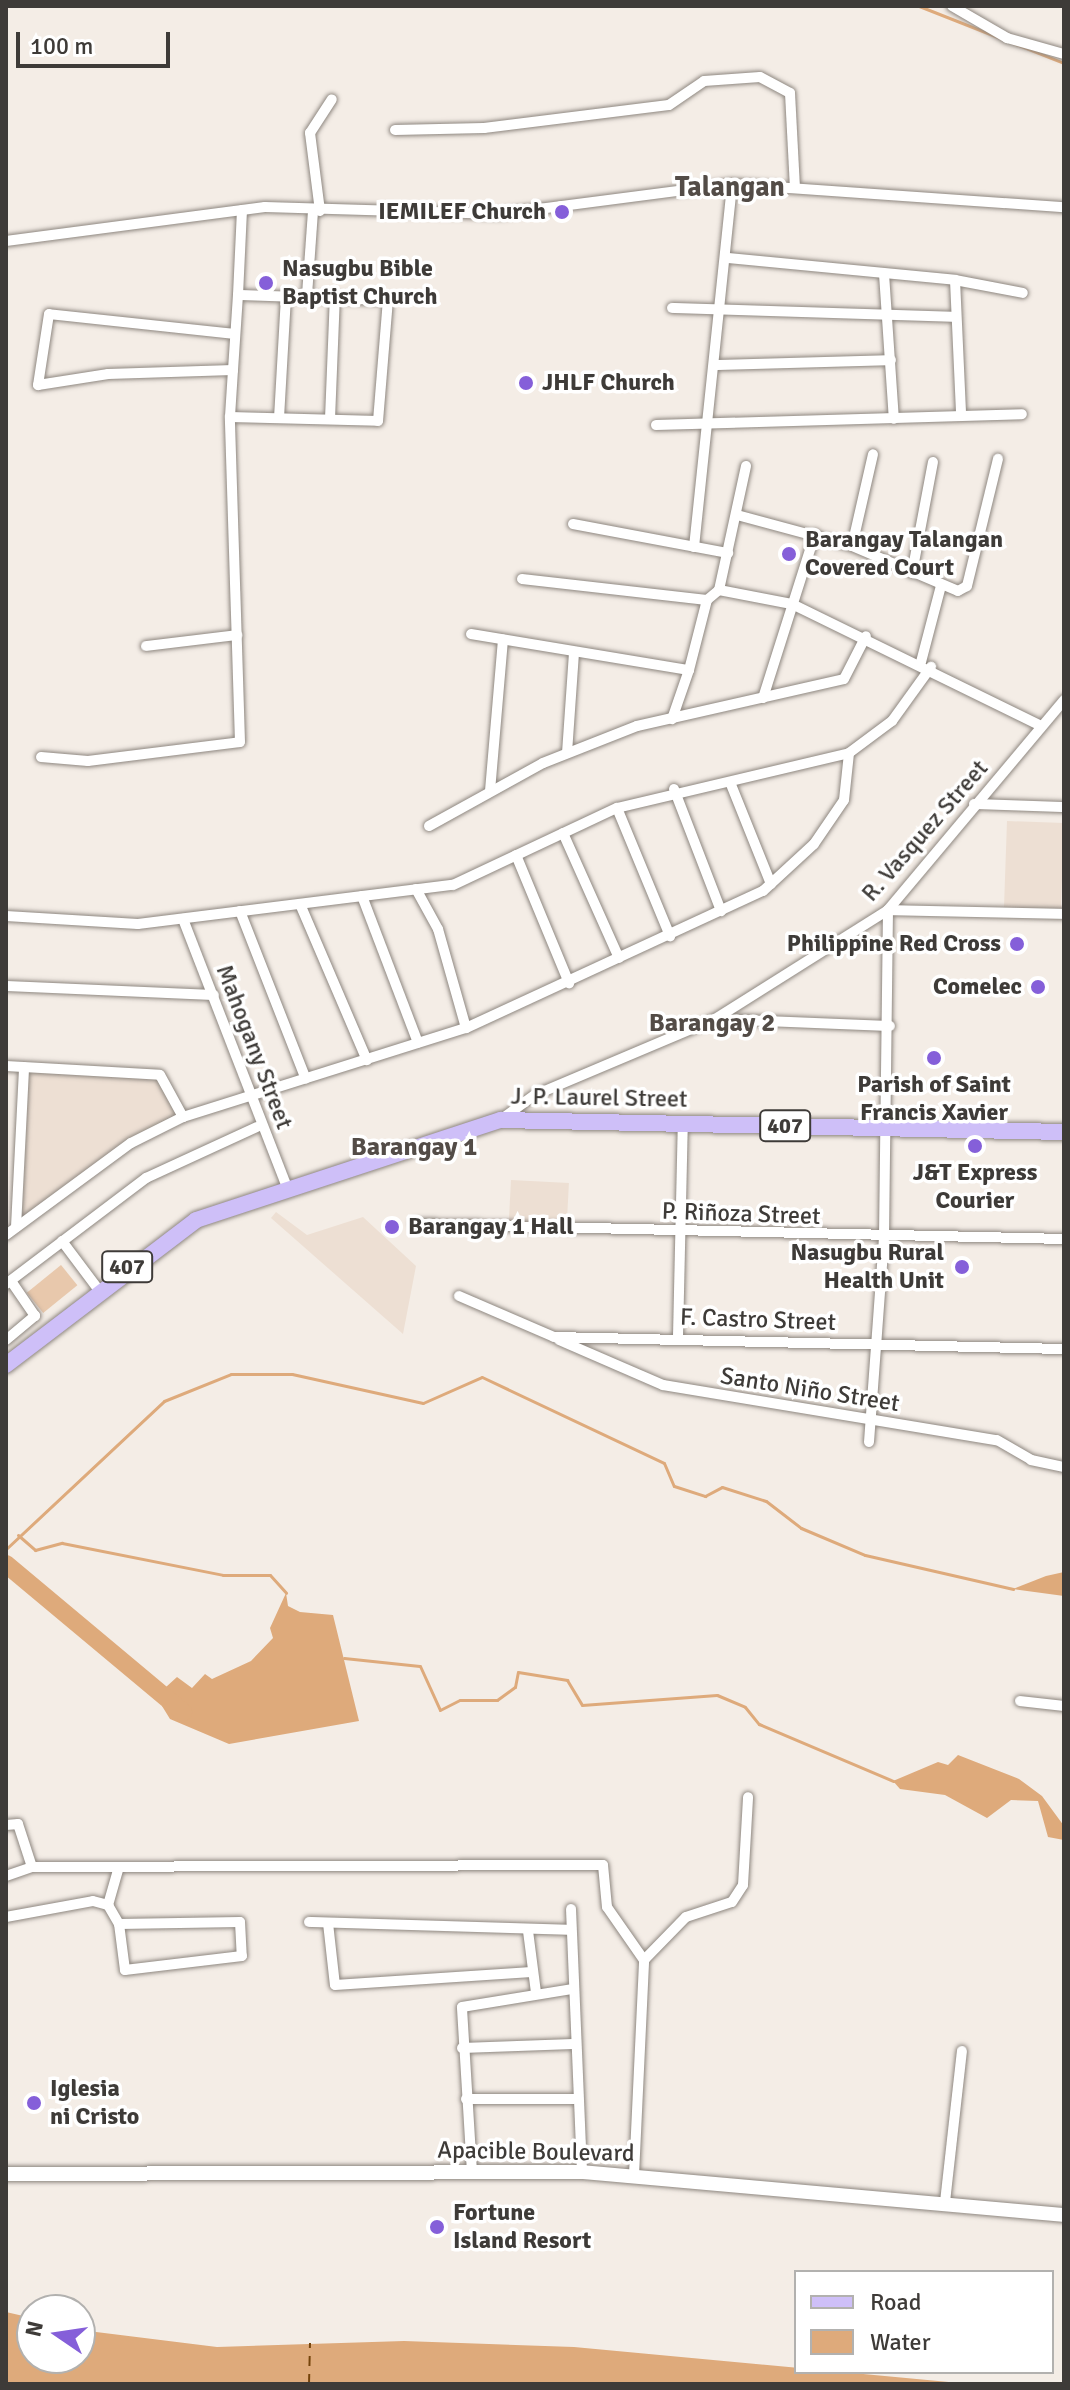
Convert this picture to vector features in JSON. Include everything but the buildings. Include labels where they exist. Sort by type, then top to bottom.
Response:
[{"type":"main road","name":"J. P. Laurel Street","points":[[6,1365],[98,1289],[181,1227],[501,1120],[1064,1132]]},
{"type":"street","points":[[952,6],[1007,38],[1064,54]]},
{"type":"street","points":[[395,130],[484,128],[669,105],[704,81],[760,77],[790,93],[795,187]]},
{"type":"street","points":[[307,295],[316,211],[310,133],[332,99]]},
{"type":"street","points":[[694,547],[728,258],[732,184]]},
{"type":"street","points":[[6,241],[242,210],[500,214],[732,184],[1064,207]]},
{"type":"street","points":[[41,757],[88,761],[240,742],[230,417],[242,210]]},
{"type":"street","points":[[728,258],[955,280],[1023,293]]},
{"type":"street","points":[[884,274],[894,419]]},
{"type":"street","points":[[955,280],[961,412]]},
{"type":"street","points":[[230,417],[378,421],[388,300],[238,295]]},
{"type":"street","points":[[279,418],[286,295]]},
{"type":"street","points":[[330,419],[335,297]]},
{"type":"street","points":[[672,308],[722,312],[955,317]]},
{"type":"street","points":[[233,370],[108,374],[38,385],[49,314],[235,334]]},
{"type":"street","points":[[714,365],[891,360]]},
{"type":"street","points":[[656,425],[710,429],[894,419],[961,412],[1022,414]]},
{"type":"street","points":[[852,546],[873,454]]},
{"type":"street","points":[[737,515],[852,546],[941,586],[967,586],[998,459]]},
{"type":"street","points":[[912,573],[933,462]]},
{"type":"street","points":[[672,719],[689,670],[707,600],[719,590],[746,466]]},
{"type":"street","points":[[573,524],[728,553]]},
{"type":"street","points":[[763,698],[815,534]]},
{"type":"street","points":[[522,579],[707,600]]},
{"type":"street","points":[[6,916],[138,924],[453,885],[617,808],[674,789],[730,782],[849,753],[892,721],[926,665],[941,586]]},
{"type":"street","points":[[719,590],[792,604],[926,665],[1041,726]]},
{"type":"street","points":[[471,634],[689,670]]},
{"type":"street","points":[[146,646],[237,635]]},
{"type":"street","points":[[429,826],[490,791],[567,753],[672,719],[844,679],[866,636]]},
{"type":"street","points":[[490,791],[503,640]]},
{"type":"street","points":[[567,753],[574,653]]},
{"type":"street","name":"R. Vasquez Street","points":[[501,1120],[535,1095],[715,1019],[888,910],[1064,700]]},
{"type":"street","points":[[6,1235],[131,1143],[183,1117],[466,1028],[670,936],[771,884],[814,844],[844,800],[849,753]]},
{"type":"street","points":[[730,782],[771,884]]},
{"type":"street","points":[[674,789],[721,911]]},
{"type":"street","points":[[974,804],[1064,807]]},
{"type":"street","points":[[617,808],[670,936]]},
{"type":"street","points":[[563,833],[619,958]]},
{"type":"street","points":[[516,855],[569,983]]},
{"type":"street","points":[[416,889],[438,929],[466,1028]]},
{"type":"street","points":[[362,896],[418,1043]]},
{"type":"street","points":[[300,904],[367,1060]]},
{"type":"street","points":[[869,1442],[874,1420],[880,1344],[888,1128],[888,910],[1064,914]]},
{"type":"street","points":[[240,911],[306,1079]]},
{"type":"street","name":"Mahogany Street","points":[[183,919],[288,1190]]},
{"type":"street","points":[[6,986],[214,995]]},
{"type":"street","points":[[715,1019],[890,1026]]},
{"type":"street","points":[[6,1066],[160,1075],[183,1117]]},
{"type":"street","points":[[16,1227],[24,1067]]},
{"type":"street","points":[[678,1336],[683,1123]]},
{"type":"street","points":[[6,1340],[35,1316],[8,1282],[146,1178],[257,1127]]},
{"type":"street","name":"P. Riñoza Street","points":[[415,1224],[1064,1239]]},
{"type":"street","points":[[62,1241],[98,1289]]},
{"type":"street","name":"F. Castro Street","points":[[459,1296],[554,1337],[678,1336],[1064,1349]]},
{"type":"street","name":"Santo Niño Street","points":[[554,1337],[663,1385],[997,1440],[1031,1460],[1064,1467]]},
{"type":"street","points":[[1020,1701],[1064,1706]]},
{"type":"street","points":[[644,1960],[686,1917],[732,1902],[743,1885],[748,1797]]},
{"type":"street","points":[[6,1825],[18,1824],[32,1867]]},
{"type":"street","points":[[6,1876],[32,1867],[603,1865],[607,1907],[644,1960],[634,2175]]},
{"type":"street","points":[[118,1869],[108,1905],[119,1924],[125,1970],[242,1956],[240,1922],[119,1924]]},
{"type":"street","points":[[6,1917],[63,1902],[108,1905]]},
{"type":"street","points":[[571,1909],[574,2099],[582,2172]]},
{"type":"street","points":[[309,1922],[571,1930]]},
{"type":"street","points":[[328,1923],[335,1985],[532,1972]]},
{"type":"street","points":[[528,1931],[536,1993]]},
{"type":"street","points":[[472,2172],[462,2048],[462,2007],[572,1989]]},
{"type":"street","points":[[462,2048],[573,2044]]},
{"type":"street","points":[[945,2202],[962,2051]]},
{"type":"street","points":[[466,2099],[574,2099]]},
{"type":"street","name":"Apacible Boulevard","points":[[6,2174],[582,2172],[1064,2215]]},
{"type":"shaded area","points":[[1007,821],[1064,823],[1061,911],[1004,909]]},
{"type":"shaded area","points":[[29,1072],[158,1077],[180,1115],[22,1220]]},
{"type":"shaded area","points":[[511,1180],[569,1183],[567,1226],[509,1223]]},
{"type":"shaded area","points":[[276,1212],[307,1235],[363,1217],[416,1266],[403,1334],[271,1218]]},
{"type":"shaded area","points":[[61,1265],[77,1285],[43,1313],[27,1293]]},
{"type":"water","points":[[1064,1572],[1064,1596],[1013,1589],[1046,1576]]},
{"type":"water","points":[[286,1593],[288,1606],[300,1612],[333,1615],[359,1721],[229,1744],[170,1719],[162,1706],[166,1687],[177,1677],[192,1688],[205,1674],[212,1679],[251,1661],[273,1638],[270,1628]]},
{"type":"water","points":[[958,1755],[1019,1779],[1042,1796],[1064,1826],[1064,1840],[1048,1837],[1038,1801],[1011,1800],[987,1818],[945,1795],[900,1789],[893,1781],[938,1762],[948,1765]]},
{"type":"water","points":[[6,2312],[16,2314],[16,2374],[96,2374],[96,2332],[217,2347],[404,2341],[574,2347],[794,2368],[794,2374],[863,2374],[970,2384],[6,2384]]},
{"type":"waterway","points":[[919,6],[1064,63]]},
{"type":"waterway","points":[[6,1549],[164,1401],[231,1374],[292,1374],[423,1403],[482,1377],[664,1463],[674,1486],[705,1496],[722,1487],[766,1501],[801,1528],[865,1555],[1013,1589]]},
{"type":"waterway","points":[[18,1535],[35,1550],[62,1543],[223,1575],[270,1575],[286,1593]]},
{"type":"waterway","points":[[6,1564],[183,1712]]},
{"type":"waterway","points":[[344,1658],[420,1666],[440,1710],[460,1700],[497,1700],[515,1687],[518,1672],[567,1680],[582,1705],[717,1695],[745,1707],[759,1724],[893,1781]]},
{"type":"ferry route","points":[[309,2384],[310,2343]]},
{"type":"place","name":"IEMILEF Church","points":[[562,212]]},
{"type":"place","name":"Nasugbu Bible Baptist Church","points":[[266,283]]},
{"type":"place","name":"JHLF Church","points":[[526,383]]},
{"type":"place","name":"Barangay Talangan Covered Court","points":[[789,554]]},
{"type":"place","name":"Philippine Red Cross","points":[[1017,944]]},
{"type":"place","name":"Comelec","points":[[1038,987]]},
{"type":"place","name":"Parish of Saint Francis Xavier","points":[[934,1058]]},
{"type":"place","name":"J&T Express Courier","points":[[975,1146]]},
{"type":"place","name":"Barangay 1 Hall","points":[[392,1227]]},
{"type":"place","name":"Nasugbu Rural Health Unit","points":[[962,1267]]},
{"type":"place","name":"Iglesia ni Cristo","points":[[34,2103]]},
{"type":"place","name":"Fortune Island Resort","points":[[437,2227]]},
{"type":"district","name":"Talangan","points":[[730,187]]},
{"type":"district","name":"Barangay 2","points":[[712,1024]]},
{"type":"district","name":"Barangay 1","points":[[414,1148]]}]
